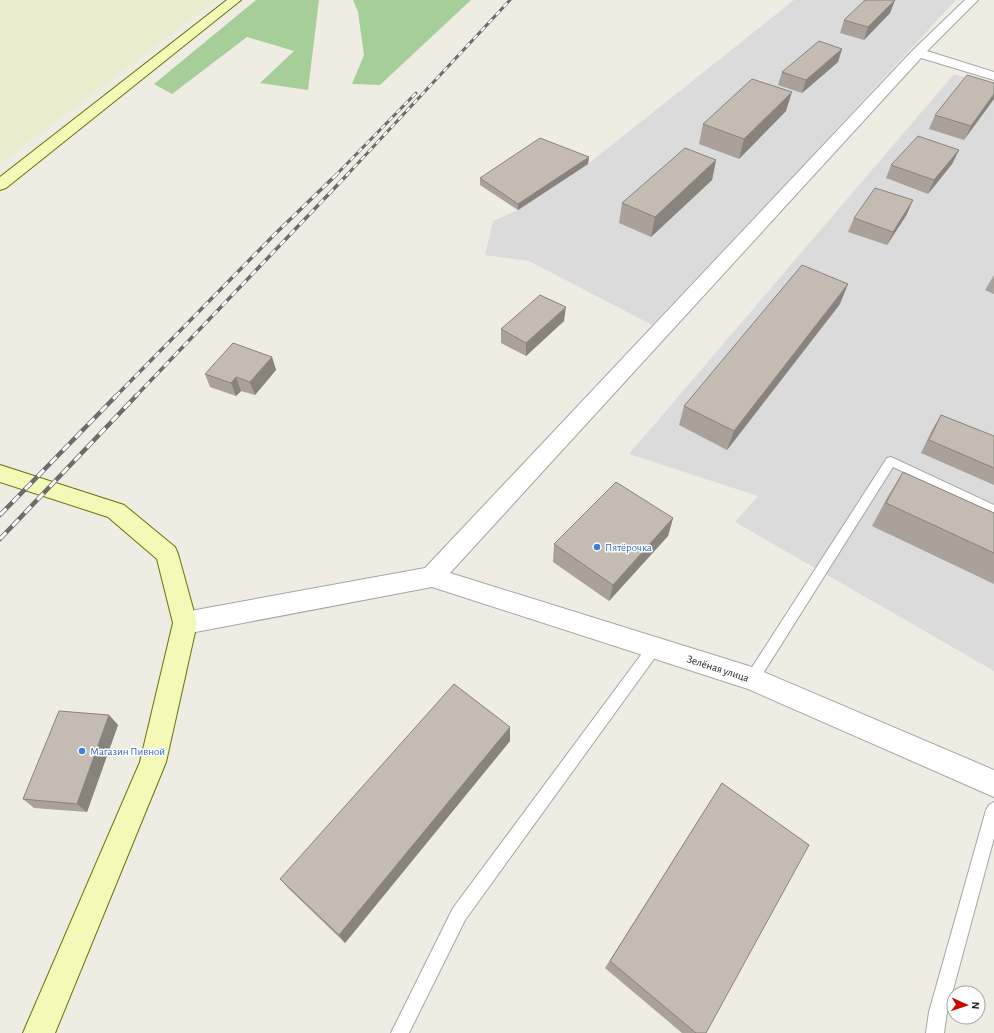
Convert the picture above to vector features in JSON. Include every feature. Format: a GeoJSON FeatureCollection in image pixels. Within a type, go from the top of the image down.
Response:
{"type":"FeatureCollection","features":[{"type":"Feature","properties":{"kind":"street"},"geometry":{"type":"LineString","coordinates":[[0,185],[235,0]]}},
{"type":"Feature","properties":{"kind":"street"},"geometry":{"type":"LineString","coordinates":[[185,623],[432,577],[918,54],[972,0]]}},
{"type":"Feature","properties":{"kind":"street"},"geometry":{"type":"LineString","coordinates":[[918,54],[994,76]]}},
{"type":"Feature","properties":{"kind":"street"},"geometry":{"type":"LineString","coordinates":[[0,473],[116,511],[166,554],[185,623],[154,762],[39,1033]]}},
{"type":"Feature","properties":{"kind":"street","name":"Зелёная улица"},"geometry":{"type":"LineString","coordinates":[[432,577],[752,679],[994,784]]}},
{"type":"Feature","properties":{"kind":"lane"},"geometry":{"type":"LineString","coordinates":[[752,679],[891,461],[994,510]]}},
{"type":"Feature","properties":{"kind":"lane"},"geometry":{"type":"LineString","coordinates":[[400,1033],[459,914],[654,648]]}},
{"type":"Feature","properties":{"kind":"lane"},"geometry":{"type":"LineString","coordinates":[[935,1033],[938,1012],[994,810]]}},
{"type":"Feature","properties":{"kind":"shaded area"},"geometry":{"type":"Polygon","coordinates":[[[794,0],[956,0],[652,325],[529,261],[485,255],[493,221],[518,210],[588,164],[794,0]]]}},
{"type":"Feature","properties":{"kind":"shaded area"},"geometry":{"type":"Polygon","coordinates":[[[954,74],[994,87],[994,671],[735,522],[758,496],[629,454],[954,74]]]}},
{"type":"Feature","properties":{"kind":"green space"},"geometry":{"type":"Polygon","coordinates":[[[0,0],[217,0],[0,163],[0,0]]]}},
{"type":"Feature","properties":{"kind":"green space"},"geometry":{"type":"Polygon","coordinates":[[[256,0],[319,0],[308,90],[260,83],[294,51],[247,37],[172,94],[154,84],[256,0]]]}},
{"type":"Feature","properties":{"kind":"green space"},"geometry":{"type":"Polygon","coordinates":[[[353,0],[471,0],[380,85],[352,84],[364,55],[358,12],[353,0]]]}},
{"type":"Feature","properties":{"kind":"building"},"geometry":{"type":"Polygon","coordinates":[[[865,0],[895,0],[868,27],[844,20],[865,0]]]}},
{"type":"Feature","properties":{"kind":"building"},"geometry":{"type":"Polygon","coordinates":[[[819,41],[842,49],[806,80],[782,72],[819,41]]]}},
{"type":"Feature","properties":{"kind":"building"},"geometry":{"type":"Polygon","coordinates":[[[967,75],[994,83],[994,94],[971,126],[935,115],[967,75]]]}},
{"type":"Feature","properties":{"kind":"building"},"geometry":{"type":"Polygon","coordinates":[[[752,79],[792,92],[744,139],[703,124],[752,79]]]}},
{"type":"Feature","properties":{"kind":"building"},"geometry":{"type":"Polygon","coordinates":[[[918,136],[959,150],[934,180],[891,165],[918,136]]]}},
{"type":"Feature","properties":{"kind":"building"},"geometry":{"type":"Polygon","coordinates":[[[540,138],[589,157],[518,204],[480,178],[540,138]]]}},
{"type":"Feature","properties":{"kind":"building"},"geometry":{"type":"Polygon","coordinates":[[[685,148],[716,160],[655,217],[622,203],[685,148]]]}},
{"type":"Feature","properties":{"kind":"building"},"geometry":{"type":"Polygon","coordinates":[[[875,188],[913,200],[893,232],[854,218],[875,188]]]}},
{"type":"Feature","properties":{"kind":"building"},"geometry":{"type":"Polygon","coordinates":[[[802,265],[848,284],[734,431],[684,406],[802,265]]]}},
{"type":"Feature","properties":{"kind":"building"},"geometry":{"type":"Polygon","coordinates":[[[540,295],[566,307],[526,343],[501,329],[540,295]]]}},
{"type":"Feature","properties":{"kind":"building"},"geometry":{"type":"Polygon","coordinates":[[[233,343],[272,357],[250,382],[236,377],[231,383],[205,374],[233,343]]]}},
{"type":"Feature","properties":{"kind":"building"},"geometry":{"type":"Polygon","coordinates":[[[941,415],[994,436],[994,468],[929,440],[941,415]]]}},
{"type":"Feature","properties":{"kind":"building"},"geometry":{"type":"Polygon","coordinates":[[[903,472],[994,513],[994,553],[886,503],[903,472]]]}},
{"type":"Feature","properties":{"kind":"building"},"geometry":{"type":"Polygon","coordinates":[[[616,482],[673,518],[613,585],[554,544],[616,482]]]}},
{"type":"Feature","properties":{"kind":"building"},"geometry":{"type":"Polygon","coordinates":[[[454,684],[510,727],[339,935],[280,879],[454,684]]]}},
{"type":"Feature","properties":{"kind":"building"},"geometry":{"type":"Polygon","coordinates":[[[59,711],[109,715],[77,804],[23,799],[59,711]]]}},
{"type":"Feature","properties":{"kind":"building"},"geometry":{"type":"Polygon","coordinates":[[[722,783],[809,845],[706,1033],[696,1033],[610,961],[722,783]]]}},
{"type":"Feature","properties":{"kind":"railway"},"geometry":{"type":"LineString","coordinates":[[346,176],[510,0]]}},
{"type":"Feature","properties":{"kind":"railway"},"geometry":{"type":"LineString","coordinates":[[336,175],[416,93]]}},
{"type":"Feature","properties":{"kind":"railway"},"geometry":{"type":"LineString","coordinates":[[115,397],[275,234],[336,175]]}},
{"type":"Feature","properties":{"kind":"railway"},"geometry":{"type":"LineString","coordinates":[[135,397],[347,175]]}},
{"type":"Feature","properties":{"kind":"railway"},"geometry":{"type":"LineString","coordinates":[[0,515],[116,396]]}},
{"type":"Feature","properties":{"kind":"railway"},"geometry":{"type":"LineString","coordinates":[[0,539],[136,396]]}},
{"type":"Feature","properties":{"kind":"place","name":"Пятёрочка"},"geometry":{"type":"Point","coordinates":[597,547]}},
{"type":"Feature","properties":{"kind":"place","name":"Магазин Пивной"},"geometry":{"type":"Point","coordinates":[82,751]}}]}
